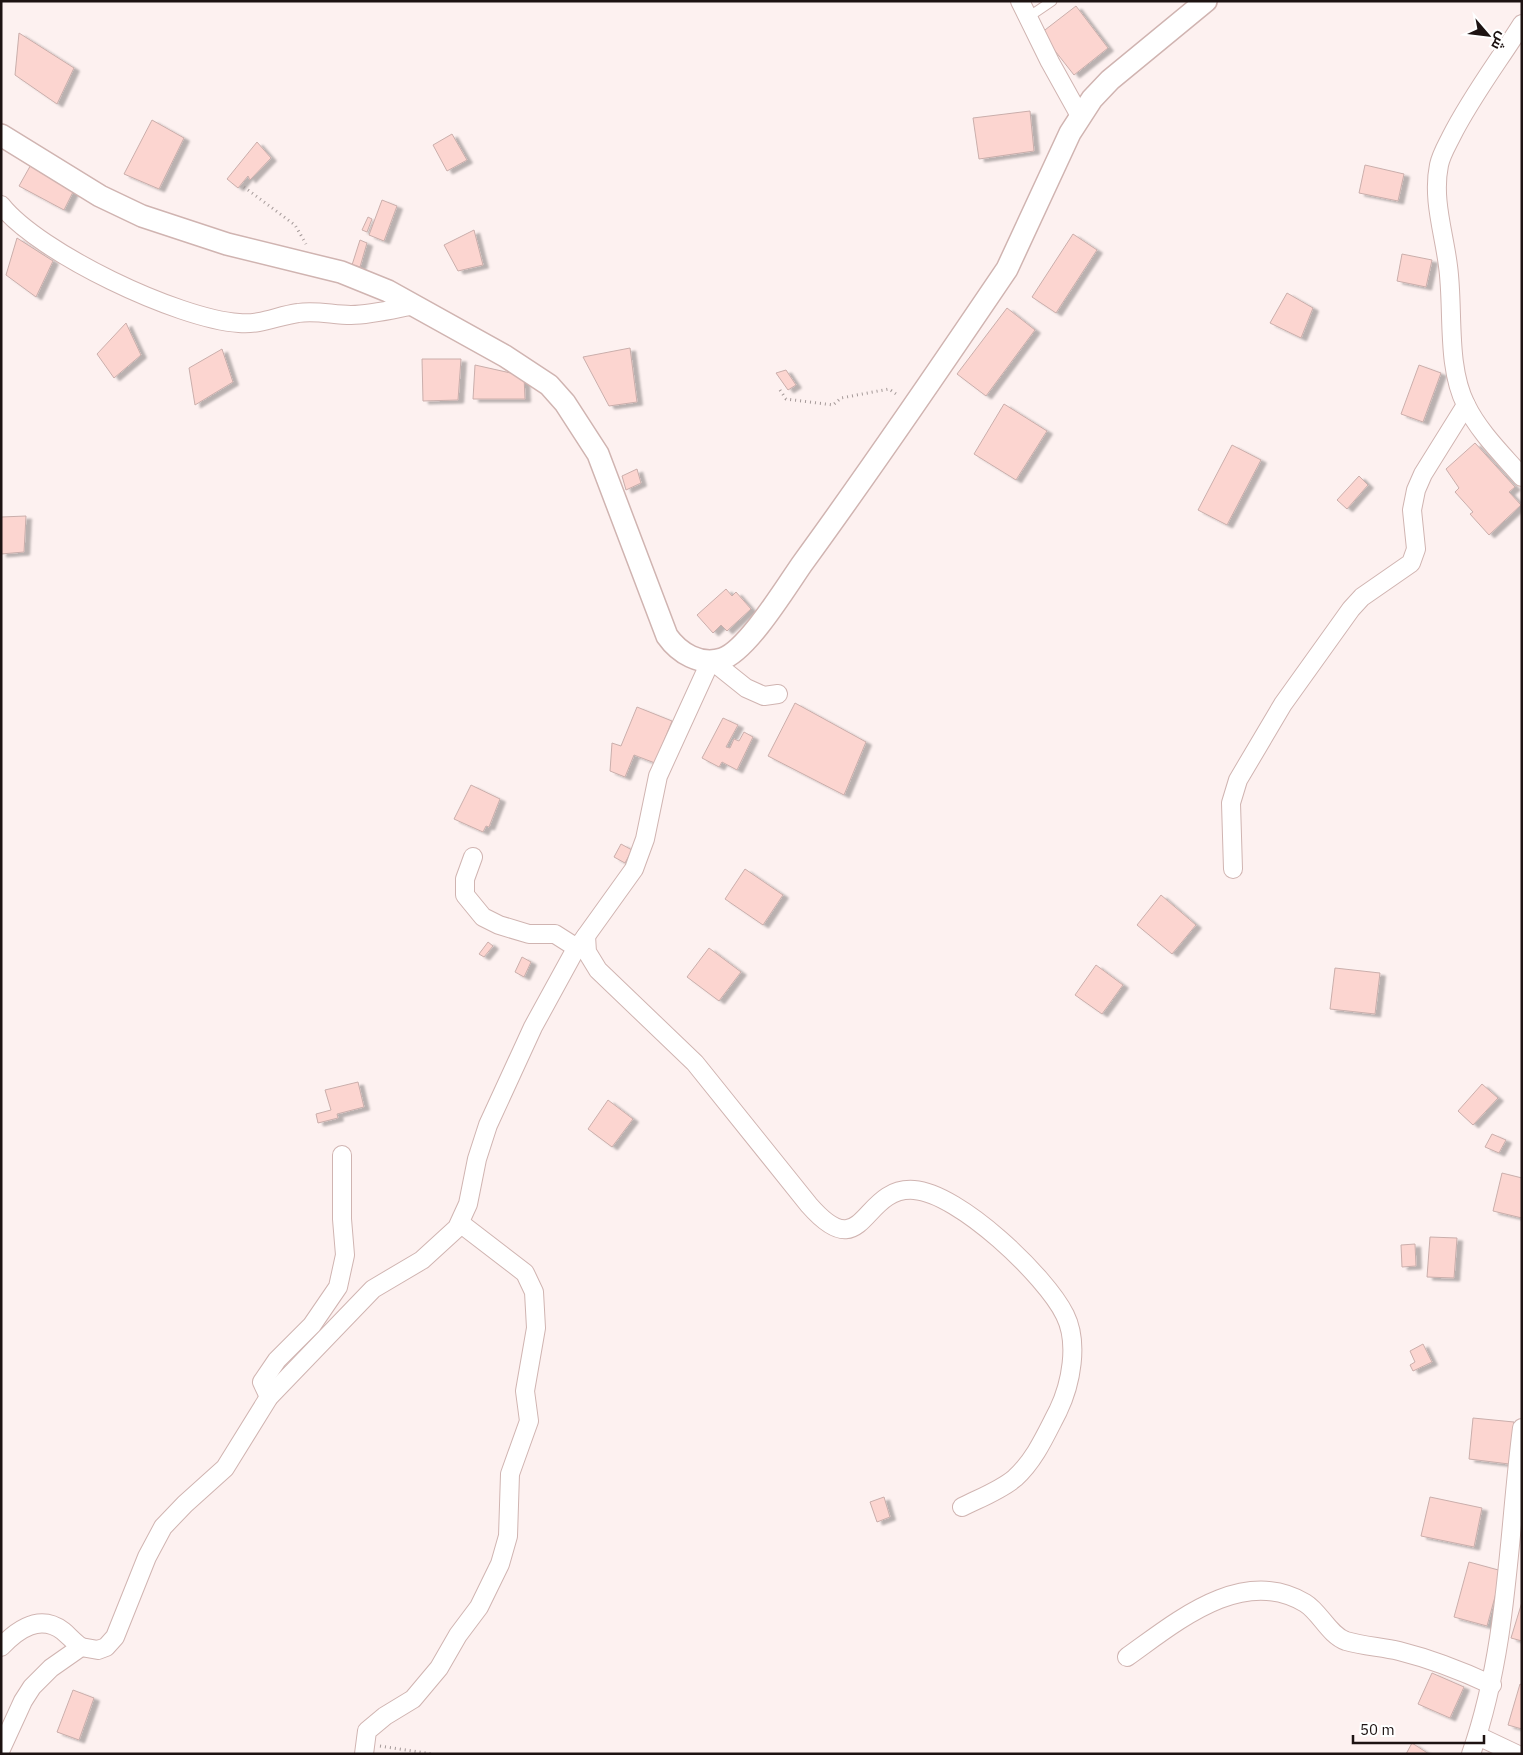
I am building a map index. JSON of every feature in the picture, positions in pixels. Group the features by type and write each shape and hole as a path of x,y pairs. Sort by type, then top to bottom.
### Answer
{"street":[{"path":"1020,1 1027,18 1080,116"},
{"path":"1,135 100,196 142,216 227,244 341,272 388,291 528,370 549,385 565,402 598,454 660,623 667,636 683,654 693,658 723,659 747,640 913,407 1007,269 1080,116 1092,99 1110,80 1206,1"},
{"path":"1522,24 1461,116 1440,163 1437,200 1448,266 1455,364 1466,405 1522,478"},
{"path":"1,205 19,225 42,241 122,286 182,310 224,321 254,324 298,313 315,311 359,314 415,305"},
{"path":"1233,868 1231,803 1233,791 1246,765 1283,704 1356,604 1369,591 1400,572 1411,562 1416,549 1412,510 1416,490 1423,474 1466,405"},
{"path":"711,660 746,688 764,696 778,694"},
{"path":"1,1647 26,1626 44,1624 64,1632 81,1647 98,1650 113,1642 147,1556 163,1527 225,1468 269,1397 373,1289 422,1260 444,1242 460,1223 468,1204 477,1159 488,1125 533,1027 554,985 582,942 634,870 645,839 658,776 711,660"},
{"path":"473,857 465,879 465,895 483,917 499,925 529,934 555,934 582,942 598,970 695,1063 809,1205 826,1222 839,1229 851,1229 863,1220 875,1206 891,1195 905,1190 924,1192 970,1216 1016,1256 1052,1292 1066,1316 1072,1339 1072,1362 1063,1400 1035,1454 1024,1468 1004,1485 962,1507"},
{"path":"269,1397 262,1382 277,1360 312,1325 334,1296 342,1274 345,1255 342,1219 342,1156"},
{"path":"365,1749 367,1731 385,1716 413,1700 439,1668 458,1635 479,1607 500,1564 508,1536 510,1474 528,1421 524,1391 536,1328 534,1292 525,1273 460,1223"},
{"path":"1471,1754 1492,1685 1506,1588 1522,1428"},
{"path":"1127,1657 1189,1614 1216,1599 1240,1593 1269,1591 1287,1594 1306,1604 1344,1640 1421,1657 1492,1685"},
{"path":"1,1749 23,1701 32,1687 51,1668 81,1647"},
{"path":"1478,1736 1516,1754"}],"lane":[{"path":"1027,18 1052,1"}],"path":[{"path":"244,187 295,225 306,241 305,262"},
{"path":"780,390 786,399 832,405 842,398 889,389 913,407"},
{"path":"365,1749 402,1748 432,1754"}],"building":[{"path":"1076,6 1108,48 1074,75 1041,33"},
{"path":"19,33 74,68 57,104 15,75"},
{"path":"1030,111 1034,151 979,159 973,118"},
{"path":"152,120 184,138 159,189 124,174"},
{"path":"452,134 467,160 447,171 433,145"},
{"path":"257,142 271,158 250,180 248,176 238,188 227,179"},
{"path":"33,161 77,184 64,210 19,186"},
{"path":"1365,165 1404,174 1398,201 1359,193"},
{"path":"382,200 397,206 384,241 369,235"},
{"path":"368,217 372,219 367,232 362,230"},
{"path":"474,230 483,265 458,271 444,245"},
{"path":"1073,234 1097,250 1056,313 1032,297"},
{"path":"17,238 53,261 36,297 6,275"},
{"path":"360,240 367,243 360,267 352,265"},
{"path":"1402,254 1432,260 1426,287 1397,281"},
{"path":"1287,293 1313,308 1301,338 1270,323"},
{"path":"1007,308 1035,330 986,396 957,374"},
{"path":"126,323 141,355 114,378 97,354"},
{"path":"630,348 637,402 609,406 583,357"},
{"path":"222,349 233,382 195,405 189,368"},
{"path":"422,359 461,359 458,400 423,401"},
{"path":"475,365 524,376 525,399 473,399"},
{"path":"1419,365 1441,373 1423,422 1401,414"},
{"path":"786,370 796,385 788,390 776,373"},
{"path":"1004,404 1047,431 1016,480 974,454"},
{"path":"1475,443 1515,487 1509,492 1521,505 1489,535 1470,514 1473,512 1455,492 1459,488 1446,469"},
{"path":"1232,445 1261,460 1227,525 1198,510"},
{"path":"637,469 641,483 626,490 622,476"},
{"path":"1359,476 1368,485 1347,509 1337,500"},
{"path":"26,516 24,552 1,554 1,517"},
{"path":"726,589 732,596 736,592 751,609 727,631 721,625 713,633 697,615"},
{"path":"795,703 866,742 844,795 768,756"},
{"path":"637,707 672,721 655,763 634,755 625,777 610,771 612,743 621,746"},
{"path":"723,718 738,725 726,747 730,748 734,739 739,741 744,732 753,737 737,770 722,762 719,767 702,758"},
{"path":"471,785 500,799 489,827 486,826 483,832 454,819"},
{"path":"621,844 632,850 625,863 614,857"},
{"path":"745,869 783,895 763,925 725,899"},
{"path":"1161,895 1196,925 1172,954 1137,925"},
{"path":"488,942 493,946 484,957 479,954"},
{"path":"709,948 741,972 719,1001 687,977"},
{"path":"522,957 531,962 524,977 515,972"},
{"path":"1096,965 1123,985 1102,1014 1075,995"},
{"path":"1335,968 1380,973 1375,1014 1330,1009"},
{"path":"358,1082 364,1107 337,1114 338,1118 318,1123 316,1114 331,1110 325,1090"},
{"path":"1482,1084 1498,1098 1473,1125 1458,1111"},
{"path":"608,1100 633,1119 612,1147 588,1129"},
{"path":"1492,1134 1506,1140 1499,1153 1485,1147"},
{"path":"1502,1173 1522,1178 1522,1218 1493,1211"},
{"path":"1430,1237 1457,1238 1454,1278 1427,1277"},
{"path":"1415,1244 1416,1266 1402,1267 1401,1245"},
{"path":"1423,1344 1432,1362 1413,1371 1410,1365 1415,1362 1410,1351"},
{"path":"1473,1418 1514,1422 1509,1464 1469,1459"},
{"path":"884,1497 890,1517 877,1522 870,1502"},
{"path":"1430,1497 1482,1508 1474,1547 1421,1536"},
{"path":"1469,1562 1502,1571 1487,1626 1454,1617"},
{"path":"1522,1602 1522,1641 1511,1638"},
{"path":"1432,1673 1464,1687 1450,1718 1418,1704"},
{"path":"1520,1684 1522,1685 1522,1729 1508,1725"},
{"path":"73,1690 94,1698 79,1740 57,1732"},
{"path":"1412,1743 1429,1754 1406,1754"}]}
